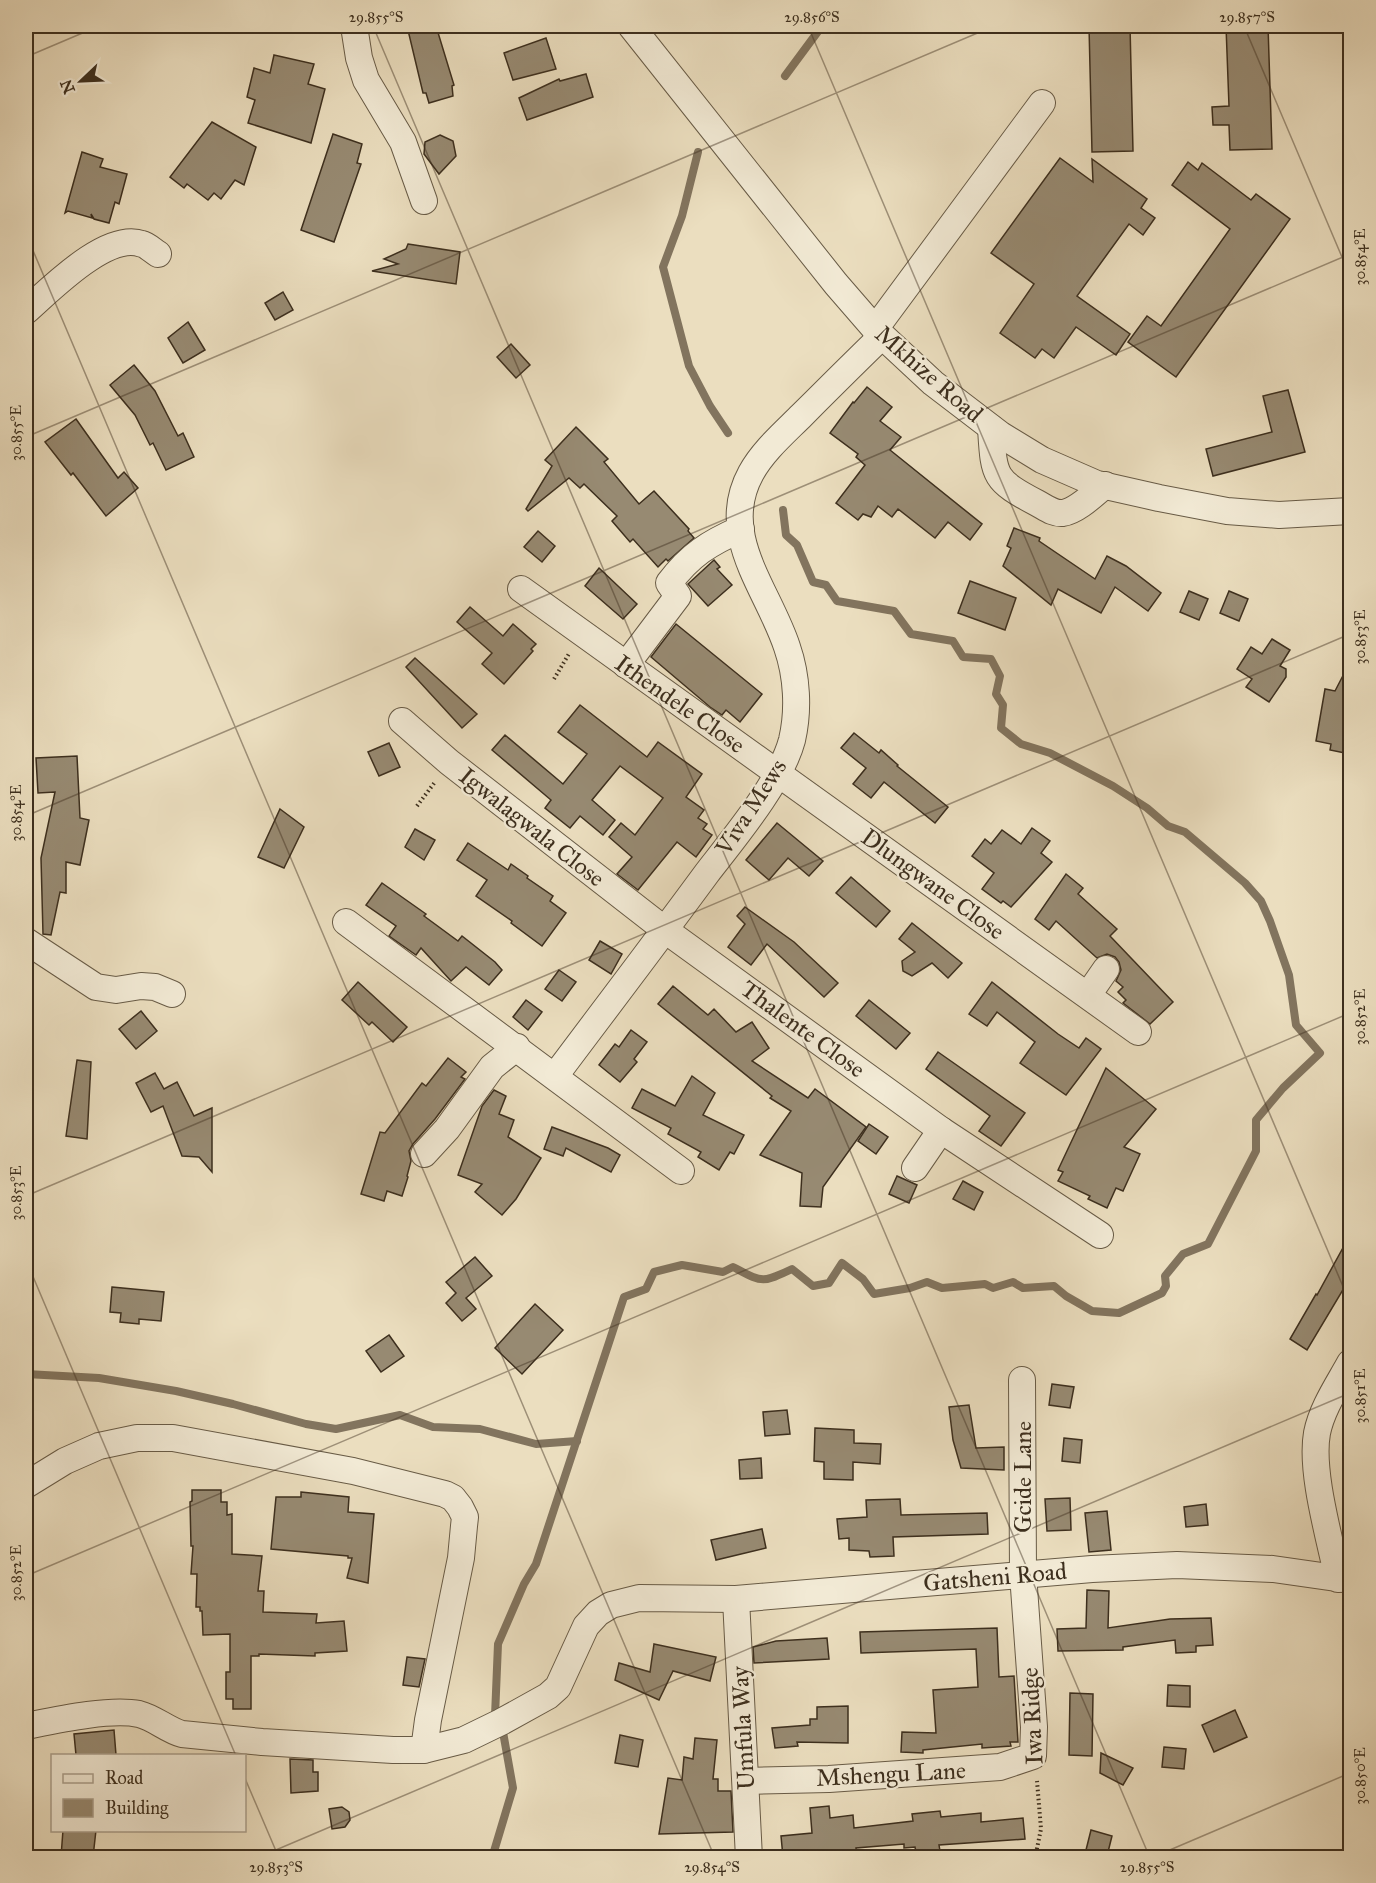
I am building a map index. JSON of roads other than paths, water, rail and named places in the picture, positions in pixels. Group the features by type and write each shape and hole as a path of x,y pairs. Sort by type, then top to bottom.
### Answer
{"street":[{"path":"354,26 359,58 366,80 403,142 424,201"},
{"name":"Mkhize Road","path":"643,30 836,284 878,332 933,383 991,428 1042,460 1105,485 1160,498 1227,511 1279,514 1350,511"},
{"name":"Viva Mews","path":"555,1076 731,842 779,773 792,740 796,703 795,676 787,645 744,546 738,515 742,491 752,471 772,445 878,332 1042,103"},
{"path":"26,311 96,253 128,242 142,244 158,254"},
{"path":"991,428 993,464 1000,477 1009,488 1053,511 1064,513 1076,507 1105,485"},
{"path":"626,665 678,596 669,583 683,564 715,540 741,529"},
{"name":"Ithendele Close","path":"521,589 779,773"},
{"name":"Igwalagwala Close","path":"402,721 449,762 665,930"},
{"name":"Dlungwane Close","path":"779,773 1138,1032"},
{"path":"346,922 681,1171"},
{"name":"Thalente Close","path":"665,930 941,1130 1100,1235"},
{"path":"26,941 96,987 116,990 141,986 155,987 172,994"},
{"path":"1088,995 1106,969"},
{"path":"424,1154 447,1129 492,1067 517,1047"},
{"path":"915,1168 941,1130"},
{"path":"1344,1579 1318,1479 1316,1457 1317,1434 1328,1405 1350,1363"},
{"name":"Gcide Lane","path":"1022,1380 1023,1574"},
{"path":"26,1485 65,1461 99,1446 137,1438 173,1438 361,1473 453,1498 465,1517 461,1558 424,1750"},
{"name":"Gatsheni Road","path":"26,1726 70,1718 122,1713 140,1714 182,1734 262,1742 424,1750 464,1740 548,1696 558,1687 586,1626 592,1619 611,1605 639,1598 736,1599 1023,1574 1177,1565 1273,1569 1344,1579"},
{"name":"Iwa Ridge","path":"1023,1574 1034,1727 1033,1756"},
{"name":"Umfula Way","path":"736,1599 749,1857"},
{"name":"Mshengu Lane","path":"746,1781 829,1779 1000,1767 1033,1756"}],"waterway":[{"path":"785,76 822,26"},
{"path":"698,152 682,216 663,267 689,366 710,406 728,433"},
{"path":"495,1716 498,1644 524,1584 536,1564 624,1297 646,1289 654,1272 682,1265 723,1272 733,1267 750,1276 767,1279 792,1269 813,1286 829,1283 842,1263 863,1279 874,1294 910,1288 927,1282 942,1288 985,1284 993,1288 1013,1282 1023,1288 1054,1286 1092,1311 1119,1313 1162,1293 1166,1286 1165,1276 1183,1254 1208,1244 1256,1151 1256,1120 1283,1088 1320,1053 1296,1025 1289,975 1270,921 1261,901 1245,883 1185,832 1168,826 1147,808 1113,786 1050,753 1021,744 1001,728 1003,705 996,694 1000,676 991,659 963,657 953,641 911,634 894,611 837,601 826,585 813,582 797,545 786,535 783,510"},
{"path":"26,1374 99,1378 176,1391 306,1424 336,1429 400,1415 433,1427 480,1429 536,1444 577,1441"},
{"path":"492,1858 513,1788 503,1732"}]}
